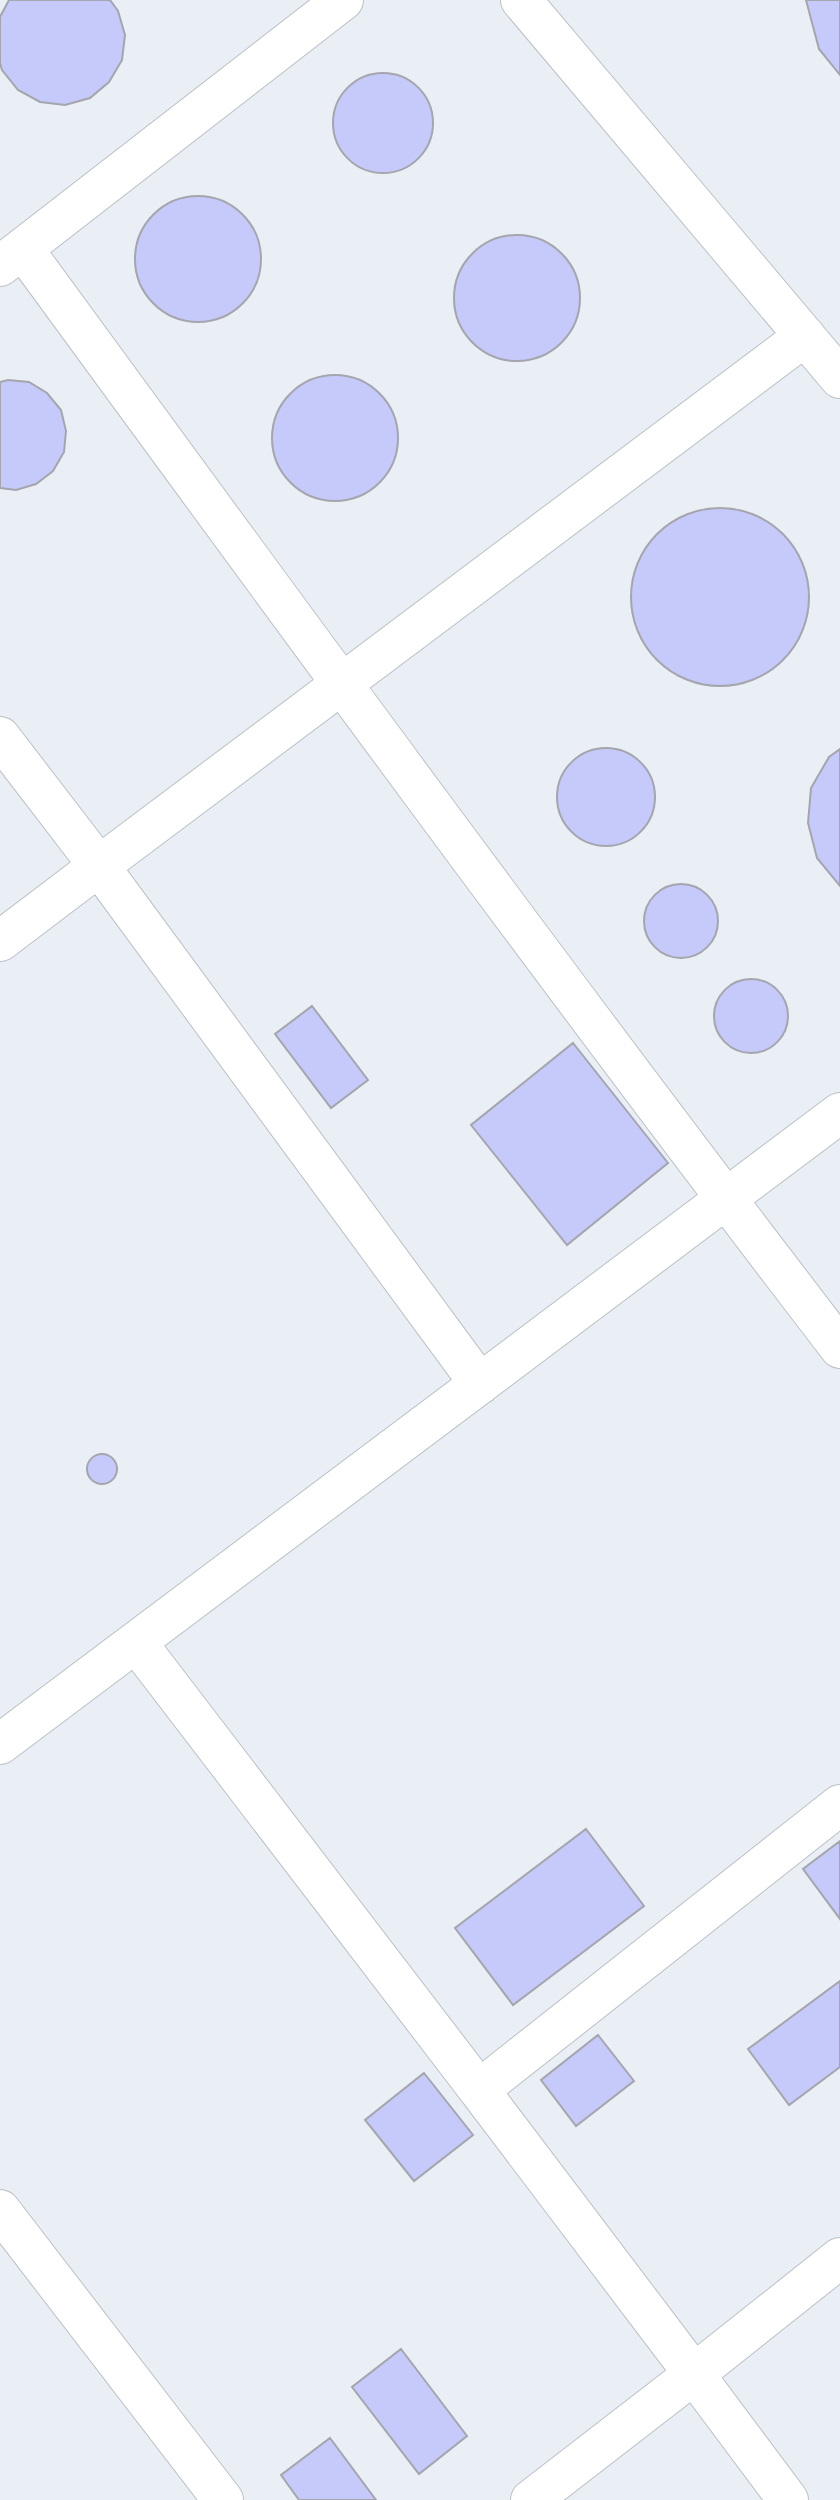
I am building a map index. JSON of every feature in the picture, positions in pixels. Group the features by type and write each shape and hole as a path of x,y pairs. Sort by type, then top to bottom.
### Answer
{"lane":[{"path":"343,0 12,258 341,684 840,1348"},
{"path":"533,4 840,378"},
{"path":"0,941 805,336"},
{"path":"0,737 99,866 480,1384"},
{"path":"0,1744 840,1113"},
{"path":"136,1642 788,2500"},
{"path":"479,2090 840,1805"},
{"path":"0,2210 223,2500"},
{"path":"531,2500 840,2258"}],"building":[{"path":"9,0 110,0 118,11 125,35 122,60 109,82 90,98 65,105 40,102 18,90 0,63 0,17"},
{"path":"806,0 840,0 840,75 819,49"},
{"path":"383,73 402,77 418,88 429,104 433,123 429,142 418,158 402,169 383,173 364,169 348,158 337,142 333,123 337,104 348,88 364,77"},
{"path":"198,196 222,201 242,215 256,235 261,259 256,283 242,303 222,317 198,322 174,317 154,303 140,283 135,259 140,235 154,215 174,201"},
{"path":"517,235 541,240 561,254 575,274 580,298 575,322 561,342 541,356 517,361 493,356 473,342 459,322 454,298 459,274 473,254 493,240"},
{"path":"335,375 359,380 379,394 393,414 398,438 393,462 379,482 359,496 335,501 311,496 291,482 277,462 272,438 277,414 291,394 311,380"},
{"path":"0,382 29,382 47,393 61,410 66,431 64,452 53,471 36,484 16,490 0,488"},
{"path":"720,508 754,514 783,534 803,563 809,597 803,631 783,660 754,680 720,686 686,680 657,660 637,631 631,597 637,563 657,534 686,514"},
{"path":"606,748 625,752 641,762 651,778 655,797 651,816 641,832 625,842 606,846 587,842 571,832 561,816 557,797 561,778 571,762 587,752"},
{"path":"840,749 840,886 817,858 808,823 811,788 829,757"},
{"path":"681,884 695,887 707,895 715,907 718,921 715,935 707,947 695,955 681,958 667,955 655,947 647,935 644,921 647,907 655,895 667,887"},
{"path":"751,979 765,982 777,990 785,1002 788,1016 785,1030 777,1042 765,1050 751,1053 737,1050 725,1042 717,1030 714,1016 717,1002 725,990 737,982"},
{"path":"312,1006 368,1080 331,1108 275,1034"},
{"path":"573,1043 668,1163 567,1245 471,1125"},
{"path":"102,1454 113,1458 117,1469 113,1480 102,1484 91,1480 87,1469 91,1458"},
{"path":"586,1829 644,1906 513,2005 455,1928"},
{"path":"840,1841 840,1919 803,1869"},
{"path":"840,1981 840,2067 789,2105 748,2049"},
{"path":"598,2035 634,2081 576,2126 541,2080"},
{"path":"424,2073 473,2135 414,2181 365,2120"},
{"path":"401,2349 467,2436 419,2474 352,2387"},
{"path":"330,2438 376,2500 299,2500 281,2475"}]}
